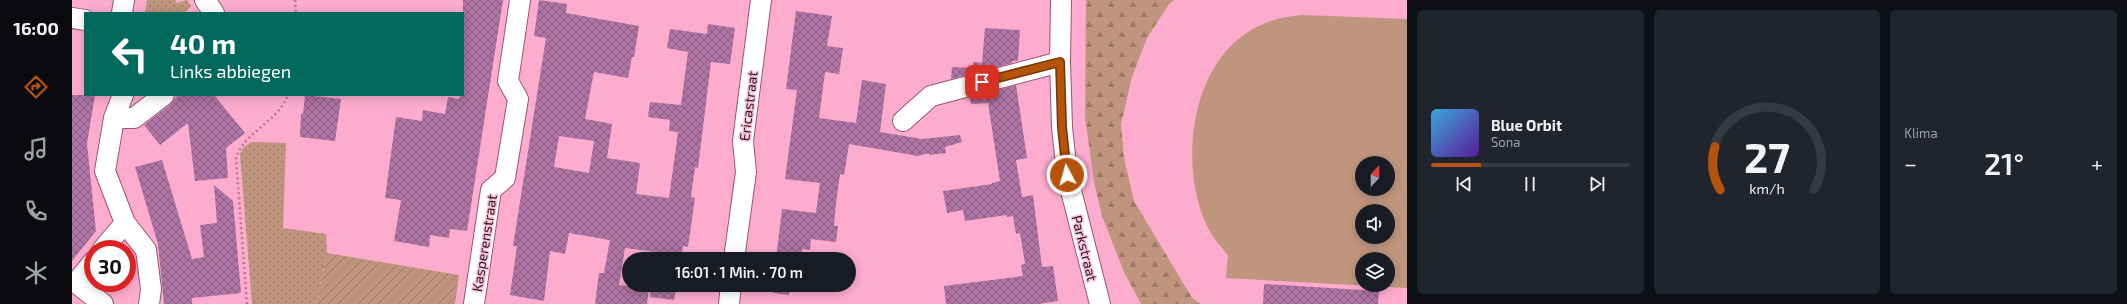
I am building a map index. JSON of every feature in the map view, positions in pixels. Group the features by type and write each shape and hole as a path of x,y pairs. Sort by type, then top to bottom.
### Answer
{"street":[{"path":"122,12 124,0"},
{"path":"205,0 213,12"},
{"name":"Kasperenstraat","path":"474,304 491,190 505,178 518,99 508,81 520,0"},
{"name":"Ericastraat","path":"735,252 746,172 742,141 761,0"},
{"name":"Parkstraat","path":"1061,0 1060,62 1062,127 1067,175 1100,304"},
{"path":"72,18 84,20"},
{"path":"903,121 930,96 1060,62"},
{"path":"124,96 114,118 105,171 124,223 146,250 151,289 149,304"},
{"path":"114,118 134,118 163,96"},
{"path":"110,240 124,223"},
{"path":"84,272 74,283 103,304"},
{"path":"728,304 730,292"}],"path":[{"path":"295,0 296,12"},
{"path":"247,304 236,158 246,141 280,111 288,96"}],"green space":[{"path":"147,0 175,0 177,3 187,0 191,6 185,12 145,12"},
{"path":"1086,0 1174,0 1169,4 1147,38 1132,77 1121,124 1124,158 1134,201 1192,298 1200,304 1141,304 1124,272 1102,216 1094,182 1085,116"},
{"path":"1303,15 1407,19 1407,288 1395,287 1395,252 1355,252 1355,285 1226,278 1228,255 1208,228 1199,205 1194,180 1192,153 1194,126 1200,100 1210,76 1223,55 1248,32 1270,21"},
{"path":"251,142 286,143 283,228 326,234 327,253 316,304 252,304 240,154 243,148"},
{"path":"327,253 459,275 455,304 316,304"}],"building":[{"path":"463,0 503,0 467,231 450,229 449,238 430,235 429,247 394,241 401,200 385,198 396,117 422,121 423,110 445,114 448,97 459,99 460,96 464,96"},
{"path":"539,0 567,4 566,13 639,26 634,57 632,57 628,78 594,72 585,119 612,124 607,158 640,163 636,194 669,198 678,132 669,131 670,120 648,117 650,102 681,105 688,52 667,48 670,29 707,34 708,24 735,28 730,64 711,62 698,168 695,167 691,197 695,198 688,247 683,246 682,252 656,252 625,248 624,252 622,252 622,266 619,285 622,285 622,292 648,292 647,304 595,304 599,273 604,273 610,240 569,233 565,254 550,251 544,301 510,295 517,246 513,246 546,38 534,36","holes":["559,136 594,141 589,173 554,167"]},
{"path":"796,11 832,16 827,46 843,48 839,74 825,72 819,118 856,123 862,80 886,84 880,132 922,139 960,135 962,142 945,147 946,153 929,155 929,153 918,156 849,144 844,175 840,174 836,203 834,226 838,226 836,242 811,239 810,250 802,249 802,252 777,252 782,209 816,213 820,183 785,179 797,90 786,89"},
{"path":"985,28 1020,30 1018,61 1012,61 1012,63 951,79 952,67 973,68 973,62 982,63"},
{"path":"1016,85 1027,158 1016,160 1022,197 1033,195 1042,267 1053,266 1058,301 1038,304 946,304 944,286 1023,276 1021,265 1025,264 1020,233 1016,234 1013,216 1007,217 1007,215 965,221 963,210 947,213 943,191 992,184 1000,181 988,103 971,104 970,98"},
{"path":"72,95 95,96 87,144 96,231 89,240 84,240 84,246 72,261"},
{"path":"177,96 215,96 245,133 226,148 228,178 195,181 188,123 160,145 144,125 171,104"},
{"path":"305,96 341,99 335,141 300,137 301,114 303,114"},
{"path":"162,160 192,259 204,257 200,225 217,223 214,185 233,201 241,293 192,298 192,304 164,304 158,244 135,167"},
{"path":"1264,284 1355,290 1355,292 1379,292 1378,304 1263,304"},
{"path":"650,292 676,292 674,300 650,297"},
{"path":"773,292 789,292 789,295"}],"route":[{"path":"982,82 1060,62 1062,127 1067,175"}]}
